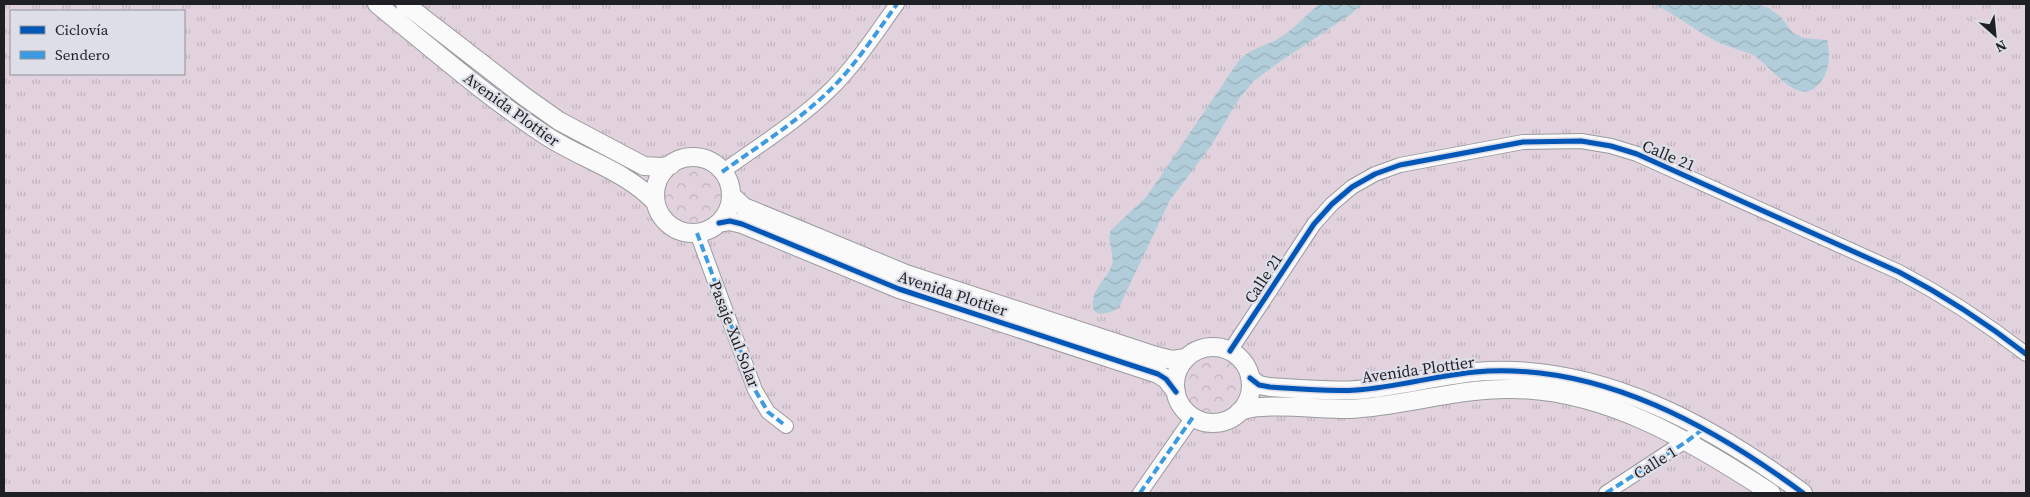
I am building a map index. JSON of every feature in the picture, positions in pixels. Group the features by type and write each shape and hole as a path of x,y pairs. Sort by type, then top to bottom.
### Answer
{"street":[{"name":"Avenida Plottier","path":"376,4 520,118 566,148 630,181 656,203 660,215 668,224 684,232 697,233 709,230 719,223 730,221 742,224 900,289 1158,374 1166,379 1176,392 1184,409 1193,417 1204,421 1217,422 1229,419 1253,406 1352,408 1476,391 1542,390 1574,396 1611,408 1686,442 1771,493"},
{"name":"Avenida Plottier","path":"405,4 559,121 644,166 661,168 688,158 701,158 713,163 722,172"},
{"path":"719,223 726,213 730,195 728,182 722,172 808,110 830,90 862,52 898,4"},
{"name":"Calle 21","path":"1230,351 1314,224 1332,204 1352,188 1375,174 1421,159 1522,142 1553,139 1611,146 1637,154 1899,272 1936,292 1990,326 2026,354"},
{"path":"656,203 655,191 659,179 671,165"},
{"name":"Avenida Plottier","path":"730,195 744,206 906,274 1156,356 1172,360 1186,358 1197,351 1209,347 1230,351"},
{"name":"Pasaje Xul Solar","path":"697,233 755,390 768,412 786,426"},
{"path":"1230,351 1242,361 1250,378 1249,396 1239,412"},
{"path":"1176,392 1177,374 1186,358"},
{"name":"Avenida Plottier","path":"1250,378 1259,385 1270,388 1357,390 1488,371 1547,373 1583,380 1620,392 1703,428 1803,493"},
{"path":"1140,493 1193,417"},
{"name":"Calle 1","path":"1606,493 1686,442 1703,428"}],"green space":[{"path":"4,4 2026,4 2026,493 4,493"},
{"path":"686,165 698,165 714,174 721,184 723,196 721,208 714,218 698,227 686,227 675,222 666,213 661,202 661,190 666,179 675,170"},
{"path":"1213,354 1225,356 1235,363 1242,373 1244,385 1242,397 1235,407 1225,414 1213,416 1201,414 1191,407 1184,397 1182,385 1184,373 1191,363 1201,356"}],"water":[{"path":"1319,4 1362,4 1351,14 1254,81 1238,100 1211,146 1170,200 1119,307 1111,312 1097,313 1093,306 1094,295 1108,274 1113,260 1109,239 1111,230 1147,196 1240,59 1252,50 1286,34"},
{"path":"1653,4 1756,4 1769,8 1781,17 1793,33 1803,38 1827,40 1829,55 1825,76 1813,89 1804,92 1795,89 1785,83 1751,54 1726,46"}],"marked path":[{"path":"722,172 791,123 829,91 856,60 897,4"},
{"path":"697,233 755,390 768,412 786,426"},
{"path":"1140,493 1193,417"},
{"path":"1606,493 1703,429"}],"cycle path":[{"path":"1230,351 1314,224 1332,204 1352,187 1375,174 1400,165 1523,142 1581,141 1611,146 1637,154 1899,272 1965,310 2026,354"},
{"path":"719,223 730,221 742,224 899,289 1158,374 1166,379 1176,392"},
{"path":"1250,378 1259,385 1270,387 1335,391 1390,386 1455,374 1488,371 1531,372 1573,379 1615,390 1655,405 1694,424 1732,445 1803,493"}]}
